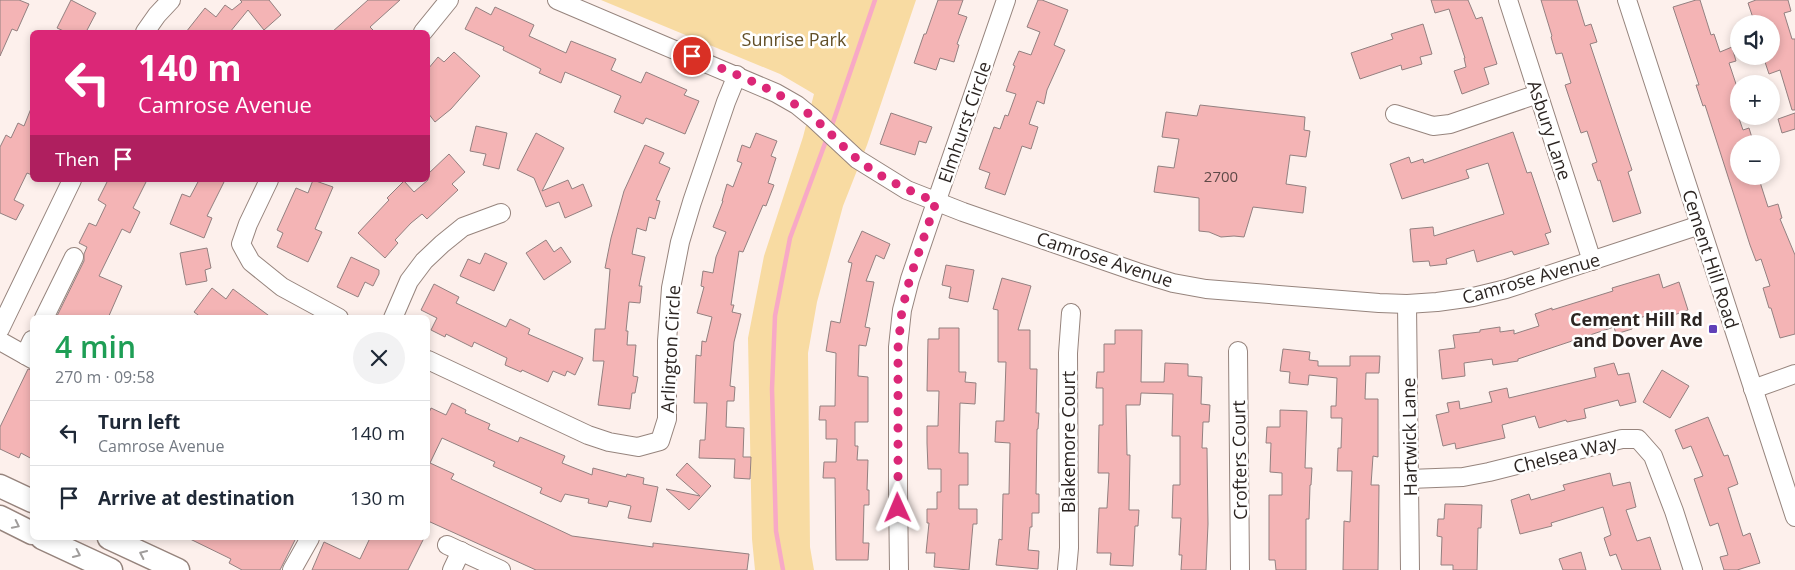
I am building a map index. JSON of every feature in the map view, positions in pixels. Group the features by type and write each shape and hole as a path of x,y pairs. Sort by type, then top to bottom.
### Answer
{"main road":[{"path":"0,486 30,500"},
{"path":"0,517 30,532"},
{"path":"46,540 111,570"},
{"path":"113,540 178,570"}],"street":[{"path":"146,30 171,0"},
{"path":"425,30 449,0"},
{"name":"Camrose Avenue","path":"556,0 776,93 797,105 857,158 907,190 936,202 1173,283 1206,289 1407,304 1437,302 1473,297 1506,288 1700,225"},
{"name":"Elmhurst Circle","path":"899,570 898,348 902,310 910,278 1006,0"},
{"name":"Asbury Lane","path":"1508,0 1592,261"},
{"name":"Cement Hill Road","path":"1627,0 1795,517"},
{"name":"Arlington Circle","path":"430,361 588,435 609,442 638,447 660,441 668,419 667,341 671,288 680,242 698,184 737,75"},
{"path":"1395,114 1433,126 1450,124 1538,94"},
{"path":"0,330 71,182"},
{"path":"268,182 240,244 251,262 282,288 332,315"},
{"path":"394,315 409,281 424,261 464,226 502,213"},
{"path":"45,315 74,257"},
{"name":"Hartwick Lane","path":"1407,304 1410,570"},
{"name":"Blakemore Court","path":"1067,570 1069,548 1068,353 1071,313"},
{"path":"0,341 30,351"},
{"name":"Crofters Court","path":"1238,351 1240,570"},
{"path":"1753,389 1795,374"},
{"name":"Chelsea Way","path":"1409,479 1463,477 1622,439 1638,439 1653,456 1693,570"},
{"path":"292,570 309,540"},
{"path":"452,570 454,548 501,570"}],"green space":[{"name":"Sunrise Park","path":"601,0 916,0 867,145 843,206 817,302 808,353 810,547 814,570 755,570 752,539 748,338 764,256 803,137 814,94 780,74"}],"building":[{"path":"0,0 19,0 29,4 17,31 12,29 0,56"},
{"path":"71,0 96,13 87,30 62,30 57,28"},
{"path":"240,0 269,0 281,15 264,30 248,10 232,30 188,30 205,8 216,17 225,5 232,10 242,2"},
{"path":"368,0 400,0 370,27 373,30 334,30"},
{"path":"938,0 963,0 958,14 967,17 957,44 959,45 954,62 940,58 936,70 914,63"},
{"path":"1038,0 1068,10 1054,45 1065,50 1047,90 1044,104 1037,101 1029,124 1038,127 1031,149 1022,146 1005,195 985,188 990,173 979,169 994,127 1000,129 1005,115 1008,116 1016,94 1006,91 1019,51 1031,55 1040,32 1027,27"},
{"path":"1431,0 1468,0 1476,19 1482,17 1497,64 1484,68 1489,84 1462,94 1454,71 1466,67 1465,58 1449,9 1435,13"},
{"path":"1541,0 1577,0 1585,26 1591,24 1597,42 1590,44 1632,170 1628,172 1641,213 1613,222 1600,180 1598,181 1592,164 1597,162 1587,131 1581,133 1565,85 1571,83 1562,53 1556,54"},
{"path":"1700,0 1711,35 1714,34 1720,52 1730,48 1729,63 1733,75 1730,75 1730,125 1741,125 1743,130 1749,128 1751,135 1730,135 1730,183 1705,105 1703,106 1696,85 1699,85 1673,7"},
{"path":"1756,0 1788,0 1791,11 1784,13 1792,39 1795,39 1795,110 1792,110 1780,70 1769,74 1766,65 1780,65 1780,15 1752,15 1748,3"},
{"path":"476,7 491,15 495,7 534,25 529,36 566,53 571,41 616,59 611,70 641,83 646,72 687,90 684,95 699,101 685,134 646,118 643,124 614,112 621,96 565,72 561,83 539,73 541,69 503,50 504,47 465,29"},
{"path":"1423,24 1432,54 1420,57 1422,64 1402,70 1401,65 1360,79 1351,53 1393,39 1391,34"},
{"path":"454,52 480,76 451,109 435,122 430,116 430,67 438,57 444,62"},
{"path":"1200,105 1305,117 1304,130 1310,131 1306,157 1290,155 1286,184 1306,187 1303,213 1253,207 1244,237 1221,237 1209,232 1199,231 1199,198 1154,192 1158,166 1174,168 1179,139 1162,137 1166,112 1197,116"},
{"path":"30,111 30,174 27,173 14,200 24,205 16,220 0,213 0,147 6,135 11,138 18,123 24,126"},
{"path":"891,113 932,127 926,143 919,141 915,155 880,144"},
{"path":"1795,113 1795,129 1782,133 1780,118"},
{"path":"476,126 507,133 499,169 483,165 486,154 470,151"},
{"path":"1513,132 1527,173 1531,172 1551,232 1545,234 1549,244 1514,255 1512,251 1477,262 1474,250 1446,259 1447,264 1430,266 1429,261 1413,262 1410,229 1433,227 1434,236 1504,214 1488,163 1466,170 1469,178 1402,199 1390,164 1409,157 1411,163 1423,159 1424,163"},
{"path":"536,133 564,148 542,191 568,180 572,189 583,184 592,206 565,218 559,202 546,207 534,178 517,170"},
{"path":"756,133 777,141 771,156 776,158 768,183 774,185 766,206 763,205 743,252 739,251 731,305 734,305 732,312 741,314 734,342 730,386 735,387 734,401 727,401 726,427 744,428 743,457 751,457 750,479 734,478 735,459 699,458 700,440 705,440 707,403 694,403 696,355 701,356 702,341 706,342 712,317 697,313 704,287 701,286 703,271 713,273 716,257 726,232 713,227 727,184 733,187 742,163 737,161 742,145 750,148"},
{"path":"645,145 664,153 659,163 670,168 656,200 660,201 655,219 649,217 646,231 637,228 632,254 645,257 639,286 642,286 640,303 629,302 626,331 628,331 627,345 636,345 633,376 638,377 635,393 632,393 630,409 598,405 604,361 593,361 595,329 605,329 610,269 605,268 611,238 624,191"},
{"path":"449,154 465,172 452,184 458,190 427,219 422,214 411,223 395,240 398,243 385,258 358,233 403,182 414,192 426,182 430,182 430,172"},
{"path":"107,182 146,182 133,208 140,212 130,233 122,229 99,276 122,286 109,315 57,315 84,261 87,247 79,243 89,223 96,226 106,205 98,200"},
{"path":"198,182 224,182 207,216 212,218 204,238 170,224 182,194 190,197"},
{"path":"312,182 319,182 333,187 315,229 322,232 308,262 277,247 283,233 277,230 296,188 308,193"},
{"path":"1731,185 1761,185 1768,207 1778,204 1782,218 1780,219 1795,255 1795,334 1780,338 1763,288 1770,286 1761,259 1756,261"},
{"path":"862,231 890,244 884,259 876,255 866,281 874,282 865,327 870,328 866,346 859,345 858,376 868,377 868,422 855,422 855,446 858,446 857,460 868,460 867,490 869,490 869,505 864,505 863,543 869,543 868,560 836,560 835,478 823,478 824,462 836,462 837,439 826,439 826,420 819,420 820,406 835,406 836,353 826,351 831,321 840,323 852,263 848,262"},
{"path":"546,240 554,252 561,247 571,262 544,280 526,253"},
{"path":"207,248 211,268 205,270 207,281 186,285 180,253"},
{"path":"485,253 507,263 494,291 460,276 468,259 480,264"},
{"path":"351,257 379,270 373,286 365,282 358,297 337,287"},
{"path":"946,265 974,270 968,302 949,298 951,287 942,285"},
{"path":"1659,274 1663,288 1679,282 1688,310 1657,321 1655,313 1630,321 1632,329 1616,334 1614,327 1518,359 1518,361 1493,365 1492,359 1464,363 1465,376 1442,379 1439,350 1455,348 1453,335 1480,332 1480,330 1500,327 1500,332 1514,330 1514,334 1539,326 1535,314 1613,291 1612,288"},
{"path":"1002,278 1031,286 1018,330 1030,330 1030,369 1037,369 1036,413 1039,413 1036,494 1039,494 1039,513 1032,513 1032,527 1030,527 1028,550 1039,551 1038,569 996,565 999,539 1002,540 1003,494 1009,494 1010,443 995,442 996,421 1004,421 1006,362 998,362 998,310 993,309"},
{"path":"434,284 459,297 456,303 506,327 510,319 530,329 528,334 583,358 575,375 567,371 565,376 553,371 548,382 522,370 521,372 505,365 507,358 474,342 472,347 446,334 445,337 431,330 437,318 421,310"},
{"path":"212,288 226,299 233,289 268,315 198,315 194,312"},
{"path":"939,328 959,328 959,372 966,372 965,382 976,383 975,404 960,403 959,453 968,453 968,485 959,485 959,509 977,509 977,524 973,524 969,570 934,567 935,553 926,553 929,523 927,523 927,509 937,509 937,492 941,492 941,469 928,469 927,443 927,426 938,426 939,391 927,391 928,339 939,339"},
{"path":"1115,330 1142,330 1141,382 1164,382 1165,363 1188,364 1188,376 1202,377 1201,404 1210,405 1209,422 1203,422 1202,448 1207,448 1208,524 1206,570 1181,570 1182,555 1179,555 1181,518 1172,518 1173,485 1180,485 1180,436 1172,436 1173,394 1141,393 1140,405 1126,405 1127,455 1130,455 1129,510 1139,510 1138,526 1135,526 1133,566 1110,565 1111,553 1097,553 1099,508 1107,508 1109,473 1098,473 1099,425 1103,425 1103,388 1096,388 1097,372 1104,372 1104,344 1115,344"},
{"path":"1283,349 1310,352 1309,360 1318,361 1318,366 1350,366 1350,356 1380,356 1379,373 1366,373 1365,399 1378,399 1378,457 1373,456 1371,485 1379,485 1378,570 1343,570 1344,521 1350,522 1352,471 1337,471 1338,448 1341,448 1342,418 1331,418 1331,406 1336,406 1337,378 1309,375 1308,385 1289,383 1290,372 1280,371"},
{"path":"1614,363 1618,375 1629,373 1636,402 1620,406 1618,400 1584,409 1586,418 1567,422 1566,420 1539,428 1535,416 1502,425 1505,438 1456,449 1455,443 1443,446 1436,415 1449,412 1447,403 1459,401 1460,409 1492,402 1489,392 1507,388 1509,398 1596,377 1594,368"},
{"path":"28,369 30,370 30,458 21,453 19,458 0,449 0,427"},
{"path":"1662,370 1689,386 1670,418 1643,402"},
{"path":"452,403 466,410 465,413 490,424 488,429 518,442 520,437 565,456 562,463 592,475 593,468 626,477 627,474 644,478 643,484 658,487 651,522 628,518 631,506 609,501 607,507 588,503 589,499 565,494 561,502 540,493 542,488 493,466 495,462 442,438 430,463 430,410 431,408 446,415"},
{"path":"1280,410 1307,411 1305,468 1312,468 1309,519 1306,519 1306,570 1276,570 1275,560 1269,560 1269,495 1282,495 1282,473 1270,472 1271,443 1266,443 1267,427 1280,427"},
{"path":"1708,417 1724,456 1728,455 1738,484 1728,488 1743,536 1750,533 1760,563 1737,570 1724,570 1720,557 1728,555 1718,523 1710,526 1694,479 1703,476 1691,446 1683,449 1675,430"},
{"path":"430,463 454,474 451,479 572,536 653,547 653,543 749,554 747,570 536,570 430,522"},
{"path":"687,463 711,486 689,510 666,489 700,496 676,475"},
{"path":"1610,473 1613,486 1630,482 1636,507 1626,510 1637,541 1650,537 1661,570 1622,570 1616,554 1610,556 1604,538 1611,535 1603,507 1551,523 1552,526 1520,534 1511,500 1529,494 1531,500 1565,490 1563,485"},
{"path":"1445,504 1482,505 1481,528 1478,528 1477,570 1453,570 1453,565 1441,565 1442,537 1437,536 1438,519 1444,519"},
{"path":"192,540 295,540 280,570 242,570 229,563 231,559"},
{"path":"369,540 423,540 408,570 312,570 324,542 360,559"},
{"path":"1581,552 1586,570 1563,570 1559,559"}],"waterway":[{"path":"831,128 875,0"},
{"path":"783,570 776,531 772,389 775,316 790,238 827,138"}],"place":[{"name":"Cement Hill Rd and Dover Ave","path":"1713,329"}],"route":[{"path":"692,56 776,93 797,105 857,158 885,178 936,202 910,278 902,310 898,348 898,508"}]}
